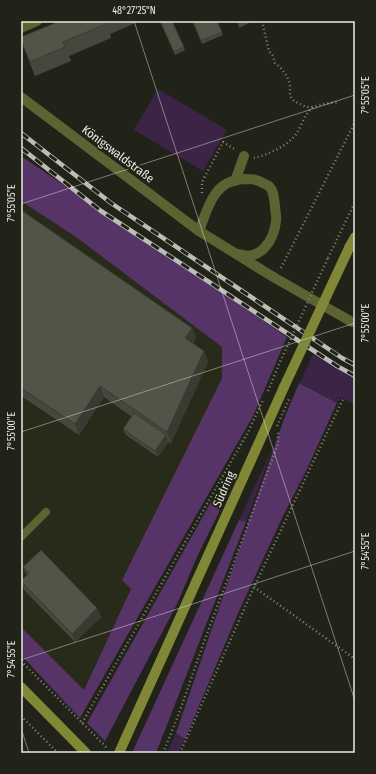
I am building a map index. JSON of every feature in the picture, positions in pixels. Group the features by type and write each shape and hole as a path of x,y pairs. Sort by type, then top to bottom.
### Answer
{"street":[{"path":"21,28 37,21"},
{"name":"Königswaldstraße","path":"21,97 199,231 275,278 354,322"},
{"path":"235,181 244,156"},
{"name":"Königswaldstraße","path":"199,231 217,190 228,182 241,179 256,179 269,186 274,194 276,221 271,239 263,250 254,255 245,257 235,253"},
{"name":"Südring","path":"119,753 284,387 355,237"},
{"path":"21,688 86,753"}],"lane":[{"path":"21,538 46,512"}],"path":[{"path":"262,21 269,51 273,56 275,63 287,76 290,84 290,96 294,101 306,107 314,107 338,102"},
{"path":"209,206 201,200 202,182 223,142 234,147 248,158 262,156 290,141 296,134 308,112 314,107"},
{"path":"275,278 355,122"},
{"path":"82,723 248,432 355,202"},
{"path":"180,753 254,587 343,399"},
{"path":"163,753 278,444 278,426"},
{"path":"254,587 355,659"},
{"path":"21,661 112,753"},
{"path":"21,716 58,753"}],"shaded area":[{"path":"158,89 227,130 203,171 134,130"},
{"path":"21,156 287,337 253,416 80,718 21,655 21,627 84,690 131,589 122,580 222,378 222,347 76,237 21,201"},
{"path":"21,201 76,237 222,347 222,378 122,580 131,588 84,690 21,627"},
{"path":"313,354 355,378 355,405 341,397 337,403 300,383"},
{"path":"299,383 337,403 239,611 185,739 176,733 284,419"},
{"path":"274,445 246,522 239,520"},
{"path":"211,502 221,508 197,557 177,604 105,741 87,723"},
{"path":"239,520 246,522 156,753 132,753"},
{"path":"176,733 185,739 178,753 167,753"}],"building":[{"path":"55,21 105,21 106,24 63,42 65,47 30,62 21,37 55,23"},
{"path":"160,21 172,21 184,47 174,52"},
{"path":"193,21 217,21 222,32 201,41"},
{"path":"237,21 246,21 238,24"},
{"path":"21,210 192,328 185,338 204,351 167,432 100,386 75,424 21,388"},
{"path":"134,413 166,435 155,451 123,429"},
{"path":"41,550 97,608 72,634 21,581 29,573 23,567"}],"railway":[{"path":"21,133 111,203 342,358 355,365"},
{"path":"21,148 101,211 337,366 355,376"}]}
